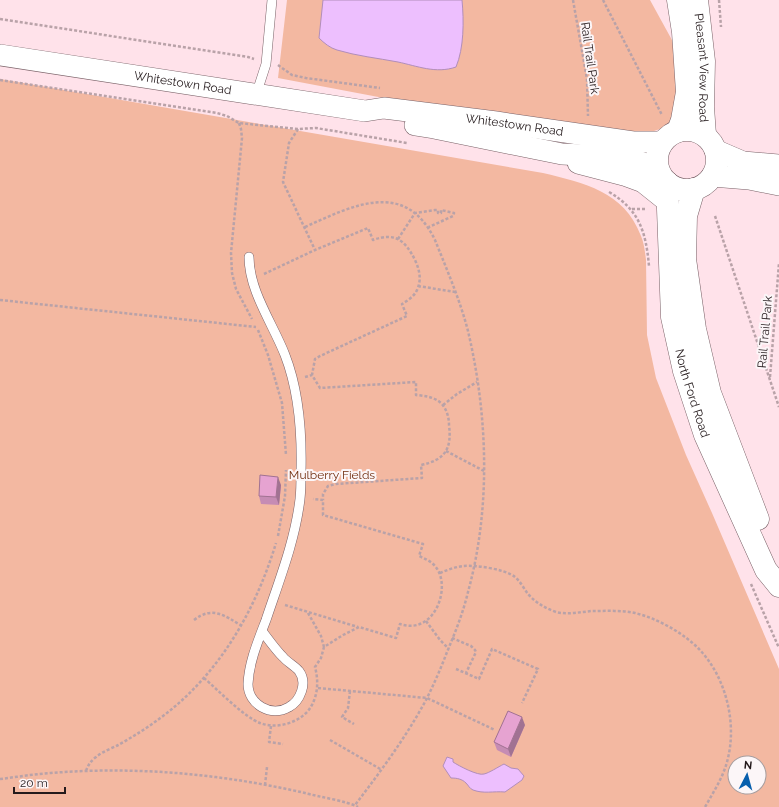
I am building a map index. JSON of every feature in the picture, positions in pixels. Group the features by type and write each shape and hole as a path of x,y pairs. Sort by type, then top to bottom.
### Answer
{"main road":[{"name":"Pleasant View Road","path":"671,137 682,120 687,92 683,32 678,0"},
{"name":"Pleasant View Road","path":"697,0 704,61 703,108 710,143"},
{"path":"692,130 710,143 716,163 712,176 707,182 694,189 684,189 664,184 657,159 658,150 671,137 692,130"},
{"name":"North Ford Road","path":"664,184 672,317 684,371 704,435 766,570 779,586"},
{"name":"North Ford Road","path":"694,189 686,216 685,259 696,328 710,392 737,466 777,566 779,576"}],"street":[{"name":"Whitestown Road","path":"0,55 366,111 384,108 496,122 634,142 671,137"},
{"name":"Whitestown Road","path":"366,111 384,121 434,128 562,154 625,157 664,184"},
{"path":"710,143 743,162 779,165"},
{"name":"Whitestown Road","path":"562,154 579,164 624,175 643,182 664,184"},
{"path":"712,176 749,179 779,185"}],"lane":[{"path":"256,95 266,64 272,0"},
{"path":"249,257 251,281 286,356 299,416 301,440 300,497 297,516 288,555 256,646 250,669 249,694 253,700 261,708 269,710 286,709 293,705 299,697 302,690 302,676 298,670 282,656 262,631"}],"path":[{"name":"Rail Trail Park","path":"573,0 587,79 588,119"},
{"path":"603,0 662,115"},
{"path":"0,19 248,56 266,64 278,65 292,75 384,89"},
{"path":"0,80 217,113 227,116 239,123 298,129 316,128 408,144"},
{"path":"239,123 242,138 231,253 232,273 236,288 256,327 268,355 282,403 287,462"},
{"path":"298,129 289,144 283,182 315,250"},
{"path":"606,190 618,197"},
{"path":"0,779 51,773 86,771 121,770 174,772 218,776 357,806 400,744 427,698 452,638 468,592 481,524 484,442 477,382 468,330 435,240 429,227 415,213 397,204 385,201 374,202 341,211 305,227"},
{"path":"398,239 415,213 438,210 438,213 441,213 442,210 454,213 453,216 429,227"},
{"path":"714,216 779,407"},
{"path":"264,274 315,250 368,228 373,240 388,237 398,239 408,247 418,267 420,275 416,293 402,304 407,316 315,359 312,375 320,388 416,382 416,395 433,397 443,405 448,416 450,432 449,443 446,451 437,460 421,465 422,478 336,484 328,486 323,494 323,515 423,544 419,556 432,563 440,573 442,582 438,604 434,613 426,621 416,625 409,626 400,624 396,638 285,605"},
{"name":"Rail Trail Park","path":"770,380 779,263"},
{"path":"418,286 455,292"},
{"path":"0,300 256,327"},
{"path":"305,377 312,375"},
{"path":"443,405 457,394 477,382"},
{"path":"446,451 484,471"},
{"path":"86,771 89,764 97,756 140,732 176,706 204,678 242,626 258,594 278,537 285,496 286,469"},
{"path":"313,499 323,500"},
{"path":"440,573 452,568 474,566 502,571 515,577 528,594 537,603 547,609 574,614 592,612 634,613 656,620 686,638 698,648 718,677 725,696 729,717 730,737 728,757 722,777 705,807"},
{"path":"194,620 207,613 214,612 242,626"},
{"path":"204,678 246,714 259,722 271,726 284,725 296,721 304,715 311,706 318,688 315,667 321,658 324,647 308,612"},
{"path":"426,621 448,648"},
{"path":"324,647 359,627"},
{"path":"452,638 471,646 476,652 466,673"},
{"path":"456,669 479,679 492,649 538,669 522,703"},
{"path":"318,688 427,698 495,730"},
{"path":"350,691 348,708 342,718 354,724"},
{"path":"271,726 270,742 283,744"},
{"path":"330,740 382,770"},
{"path":"265,785 267,767"}],"green space":[{"path":"287,0 650,0 678,51 680,95 673,121 660,129 645,134 389,99 278,78"},
{"name":"Mulberry Fields","path":"0,79 543,173 588,185 613,199 624,209 634,221 643,242 646,260 647,335 656,378 686,455 779,669 779,807 0,807"}],"shaded area":[{"path":"323,0 462,0 463,34 461,51 456,67 441,70 427,69 352,54 332,48 319,38"},
{"path":"447,757 453,759 453,762 460,766 477,774 486,773 504,764 511,768 518,769 524,776 522,780 505,792 477,791 473,790 463,781 451,778 443,766"}],"building":[{"path":"260,475 278,477 276,497 259,496"},
{"path":"508,711 522,717 508,749 494,742"}]}
